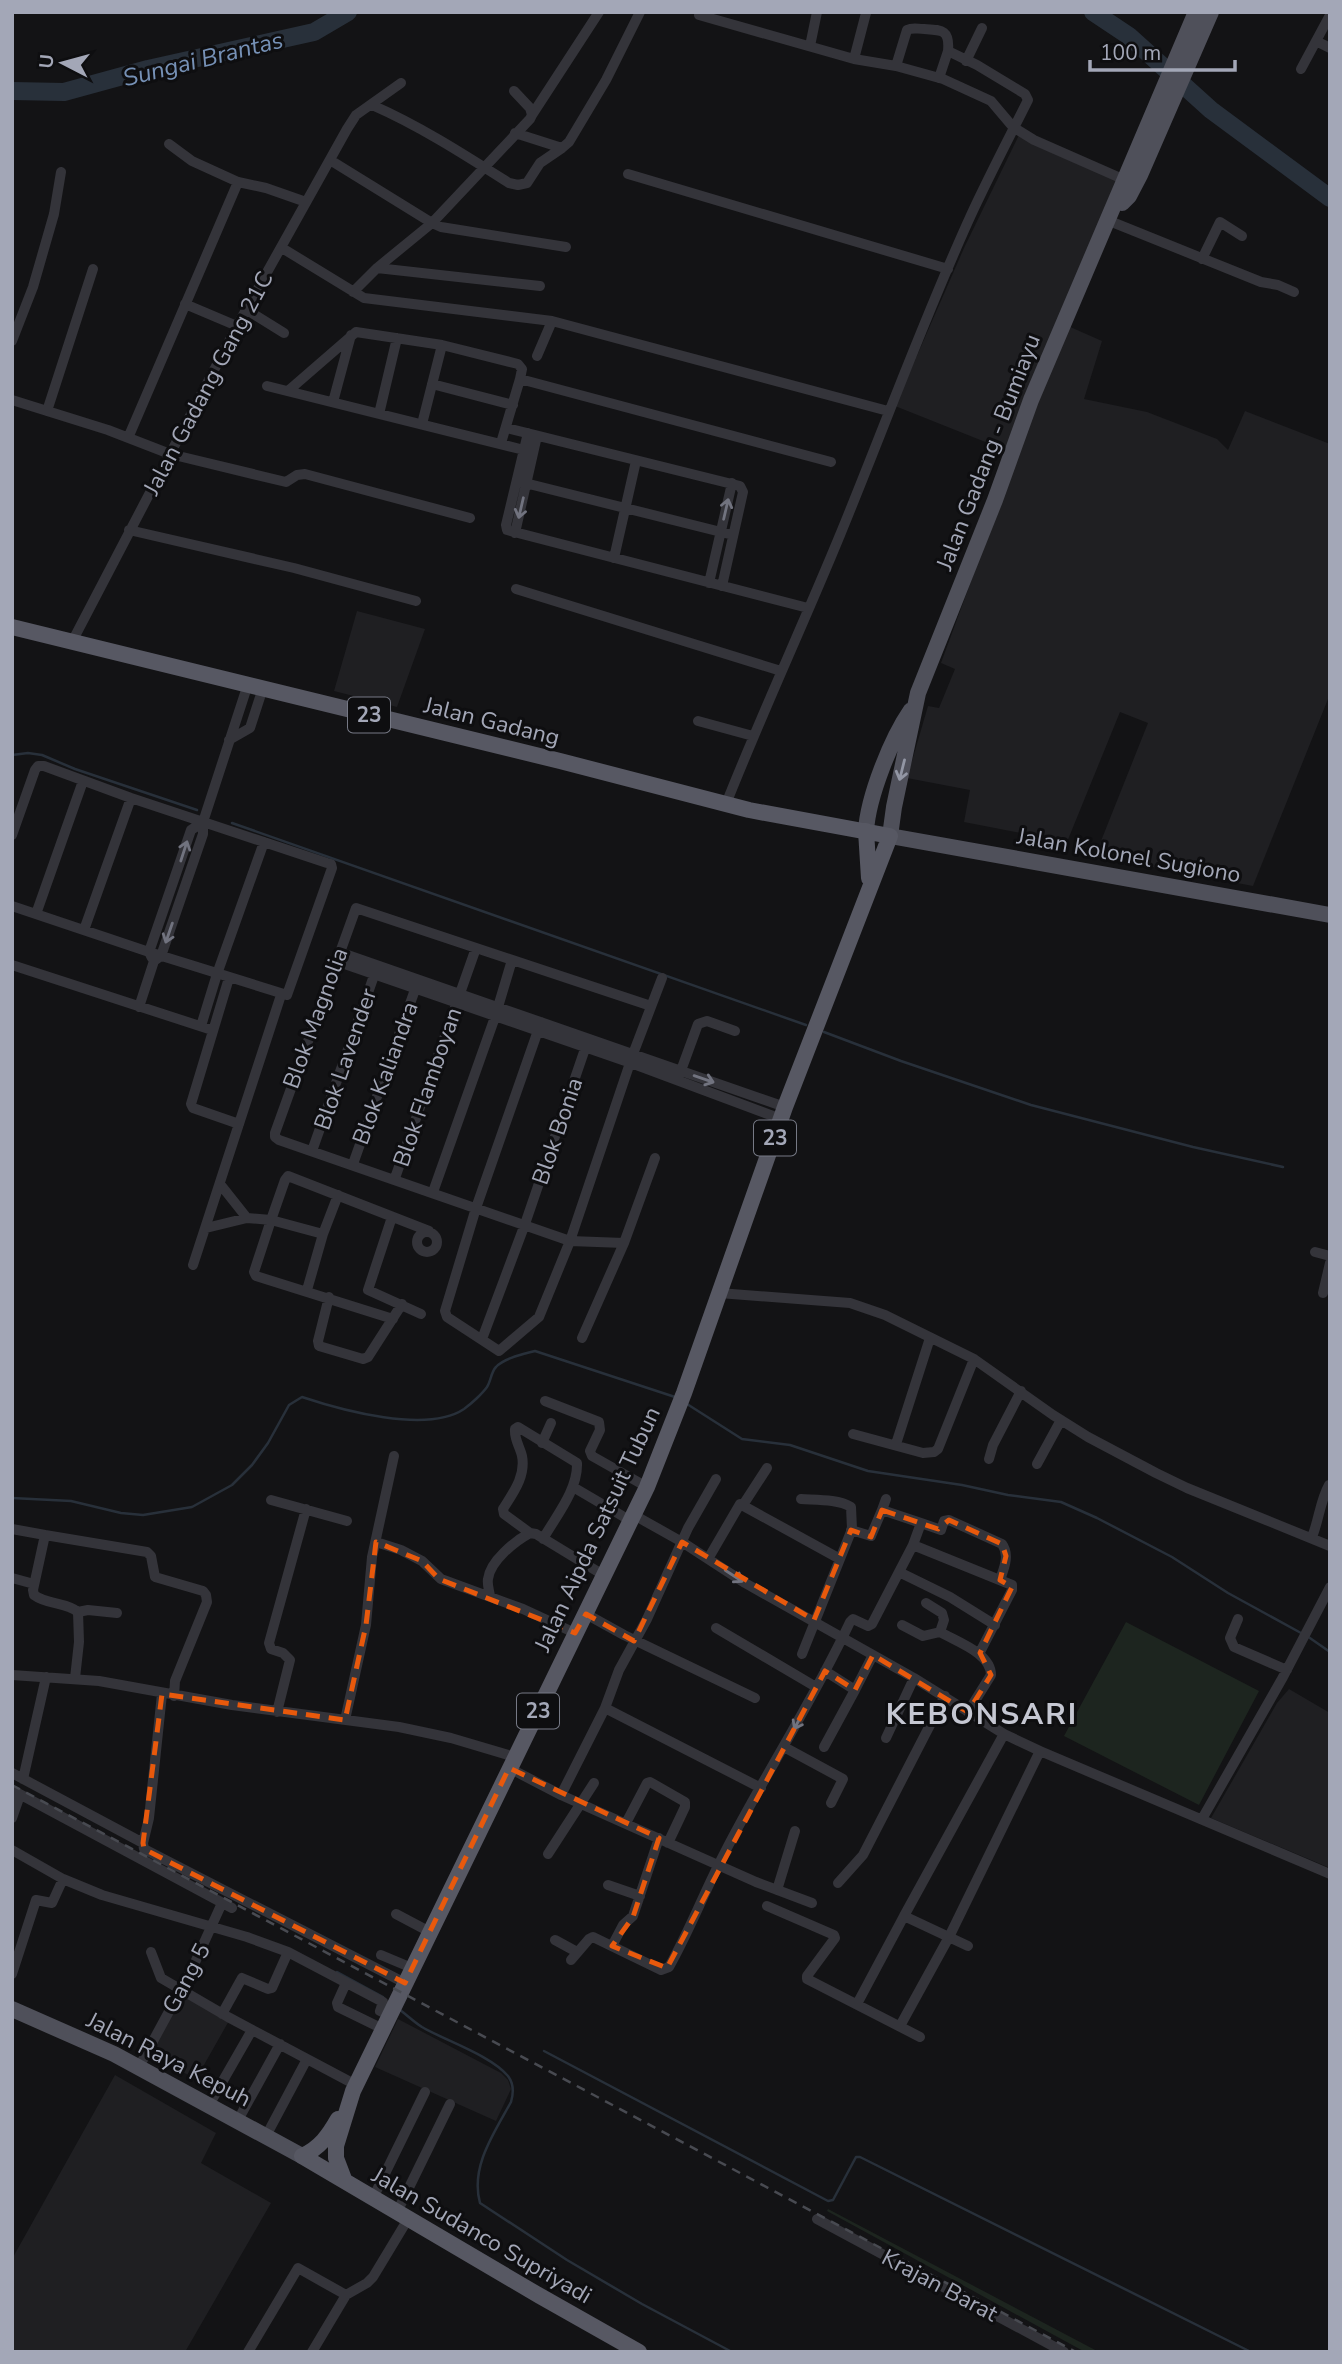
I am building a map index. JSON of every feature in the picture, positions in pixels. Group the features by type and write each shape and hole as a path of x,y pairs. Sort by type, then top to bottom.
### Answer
{"highway":[{"name":"Jalan Gadang","path":"12,627 726,804 890,836"},
{"name":"Jalan Aipda Satsuit Tubun","path":"866,831 869,884"},
{"name":"Jalan Aipda Satsuit Tubun","path":"302,2156 316,2149 325,2140 354,2090 647,1487 684,1393 783,1113 869,884 890,836"},
{"name":"Jalan Aipda Satsuit Tubun","path":"344,2179 335,2158 336,2146 354,2090"},
{"name":"Jalan Sudanco Supriyadi","path":"302,2156 639,2352"}],"main road":[{"name":"Jalan Gadang - Bumiayu","path":"866,831 867,816 875,789 898,731 915,705 1031,400 1108,219 1129,197 1132,174 1196,12"},
{"name":"Jalan Gadang - Bumiayu","path":"1132,174 1211,12"},
{"name":"Jalan Gadang - Bumiayu","path":"890,836 915,705"},
{"name":"Jalan Gadang","path":"890,836 921,841"},
{"name":"Jalan Kolonel Sugiono","path":"921,841 1330,915"},
{"name":"Jalan Raya Kepuh","path":"12,2009 139,2067 302,2156"}],"street":[{"path":"353,292 377,268 432,223 532,115 599,12"},
{"path":"372,105 394,115 509,183 527,183 540,163 569,142 606,80 640,12"},
{"path":"810,47 817,12"},
{"path":"854,59 866,13"},
{"path":"698,15 854,59 896,66 939,78 991,100 1013,127 1034,140 1132,174"},
{"path":"1301,69 1330,15"},
{"path":"896,66 906,31 910,28 942,30 948,42 948,51 939,78"},
{"path":"966,61 982,28"},
{"path":"1316,41 1330,48"},
{"path":"726,804 948,269 1027,102 1027,96 977,65 948,51"},
{"name":"Jalan Gadang Gang 21C","path":"73,640 237,326 347,129 356,115 401,83"},
{"path":"514,91 530,108 532,115"},
{"path":"515,133 562,148"},
{"path":"169,144 192,161 237,182 266,188 306,202"},
{"path":"330,160 441,227 566,247"},
{"path":"12,341 33,287 54,214 61,172"},
{"path":"628,174 948,269"},
{"path":"128,438 237,182"},
{"path":"1108,219 1202,259 1294,292"},
{"path":"1202,259 1220,222 1242,236"},
{"path":"282,248 364,298 552,321 888,411"},
{"path":"377,268 540,286"},
{"path":"47,411 93,269"},
{"path":"185,304 237,326"},
{"path":"247,310 284,333"},
{"path":"537,356 552,321"},
{"path":"288,391 356,332 442,345 518,364 522,369 501,443"},
{"path":"332,402 351,334"},
{"path":"379,414 397,338"},
{"path":"422,424 442,345"},
{"path":"520,379 831,462"},
{"path":"432,384 513,404"},
{"path":"267,386 524,450"},
{"path":"12,400 170,454 286,482 297,475 305,474 470,519"},
{"path":"507,428 740,486 743,492 722,586"},
{"path":"532,435 522,482 506,528 515,533 808,608"},
{"path":"522,482 524,450 532,435"},
{"path":"614,558 636,461"},
{"path":"522,482 733,535"},
{"path":"709,583 732,483"},
{"path":"129,530 294,568 416,601"},
{"path":"516,589 781,671"},
{"path":"229,740 250,728 255,686"},
{"path":"155,956 186,885 204,834 203,822 229,740 255,686"},
{"path":"698,721 753,736"},
{"path":"12,835 38,766 44,766 131,798 331,864 332,869 287,995 155,956 12,906"},
{"path":"36,914 83,781"},
{"path":"83,930 131,798"},
{"path":"139,1007 191,830 203,822"},
{"path":"201,1027 264,842"},
{"path":"174,881 186,885"},
{"name":"Blok Magnolia","path":"313,1151 279,1140 275,1133 354,911 360,908 476,948"},
{"path":"476,948 651,1006"},
{"name":"Blok Flamboyan","path":"395,1178 476,948"},
{"path":"337,957 783,1113"},
{"path":"433,1192 512,960"},
{"path":"12,965 212,1030"},
{"name":"Blok Lavender","path":"313,1151 376,971"},
{"path":"229,978 191,1104 193,1108 239,1125"},
{"path":"540,1027 476,1208 445,1313 447,1317 499,1351 539,1317 570,1241 662,978"},
{"name":"Blok Kaliandra","path":"353,1164 417,985"},
{"path":"193,1265 281,995"},
{"path":"680,1075 698,1024 707,1021 735,1031"},
{"name":"Blok Bonia","path":"482,1339 587,1043"},
{"path":"313,1151 570,1241 624,1243"},
{"path":"582,1338 624,1243 655,1158"},
{"path":"394,1319 256,1276 254,1272 288,1176 338,1195 429,1231 435,1234 438,1241 434,1250 424,1252 419,1248 408,1223"},
{"path":"220,1184 247,1218"},
{"path":"307,1290 323,1234 338,1195"},
{"path":"363,1308 392,1217"},
{"path":"206,1228 247,1218 271,1220 323,1234"},
{"path":"417,1241 422,1233 429,1231"},
{"path":"1315,1252 1330,1256"},
{"path":"1323,1293 1330,1263"},
{"path":"368,1290 421,1314"},
{"path":"719,1293 850,1303 885,1315 974,1359 1061,1420 1099,1443 1186,1488 1330,1546"},
{"path":"329,1297 318,1341 321,1348 366,1358 402,1304"},
{"path":"896,1444 930,1338"},
{"path":"853,1434 923,1453 934,1452 938,1449 974,1359"},
{"path":"989,1459 993,1445 1021,1391"},
{"path":"545,1401 599,1422 600,1430 590,1451 592,1456 647,1487"},
{"path":"1037,1464 1061,1420"},
{"path":"542,1443 551,1423"},
{"path":"543,1539 573,1487 577,1463 518,1427 514,1433 522,1457 523,1473 503,1509 504,1514 530,1533 604,1576"},
{"path":"345,1720 366,1625 370,1571 394,1456"},
{"path":"743,1505 767,1468"},
{"path":"561,1795 605,1708 617,1674 716,1479"},
{"path":"1312,1537 1324,1495 1330,1485 1317,1479"},
{"path":"573,1487 682,1542 745,1583 945,1696 1004,1734 1330,1874"},
{"path":"801,1499 848,1504 852,1511 851,1530 802,1654"},
{"path":"851,1530 871,1535 886,1499"},
{"path":"271,1500 346,1521"},
{"path":"708,1559 737,1506 743,1505 839,1559"},
{"path":"277,1712 290,1660 283,1653 271,1649 269,1643 306,1509"},
{"path":"882,1510 940,1530 944,1521 948,1520 1002,1544 1006,1556 1000,1580"},
{"path":"555,1940 574,1956 589,1938 593,1937 661,1970 667,1968 718,1866 852,1619 871,1626 900,1572 921,1523"},
{"path":"12,1530 147,1552 152,1556 155,1577 203,1591 208,1601 175,1681 174,1696"},
{"path":"490,1595 488,1580 491,1569 530,1533"},
{"path":"45,1535 34,1584 33,1593 36,1598 78,1612 88,1610 117,1613"},
{"path":"376,1542 401,1550 422,1561 441,1579 490,1595 575,1633"},
{"path":"913,1545 1012,1587 979,1654"},
{"path":"900,1572 950,1597 995,1625"},
{"path":"12,1578 34,1584"},
{"path":"1202,1819 1287,1670 1330,1587"},
{"path":"1320,1603 1330,1611"},
{"path":"926,1604 943,1613 940,1632"},
{"path":"75,1678 79,1642 78,1612"},
{"path":"586,1614 755,1698"},
{"path":"1238,1619 1230,1637 1234,1647 1287,1670"},
{"path":"902,1625 923,1636 940,1632 979,1654 989,1665 991,1675 968,1712"},
{"path":"716,1628 816,1687"},
{"path":"824,1747 873,1655"},
{"path":"825,1671 855,1690"},
{"path":"12,1675 75,1678 174,1696 399,1727 438,1735 512,1763 561,1795 718,1866 812,1903"},
{"path":"23,1779 47,1677"},
{"path":"886,1738 914,1678"},
{"path":"162,1694 144,1849 408,1976"},
{"path":"838,1883 864,1852 945,1696"},
{"path":"605,1708 761,1788"},
{"path":"857,2004 1004,1734"},
{"path":"784,1748 842,1779 831,1803"},
{"path":"900,2026 949,1937 1040,1751"},
{"path":"12,1773 143,1843"},
{"path":"612,1946 623,1925 633,1916 664,1840 686,1804 650,1782 626,1824"},
{"path":"548,1854 594,1783"},
{"path":"12,1818 16,1793"},
{"name":"Gang 5","path":"16,1793 227,1906 213,1925 139,2067"},
{"path":"777,1890 795,1830"},
{"path":"12,1850 63,1879 102,1895 213,1925 288,1952 383,2002 380,2011 389,2016"},
{"path":"12,1974 36,1900 52,1903 63,1879"},
{"path":"608,1885 640,1896"},
{"path":"767,1906 834,1935 835,1938 807,1978 920,2037"},
{"path":"396,1914 430,1932"},
{"path":"904,1916 968,1946"},
{"path":"151,1952 159,1975 180,1990 307,2059 354,2090"},
{"path":"222,2014 242,1978 268,1989 272,1988 288,1952"},
{"path":"381,1955 408,1976"},
{"path":"346,1983 337,2003 338,2007 389,2016"},
{"path":"209,2105 252,2030"},
{"path":"238,2120 280,2044"},
{"path":"266,2136 307,2059"},
{"path":"373,2198 425,2092"},
{"path":"312,2352 346,2295 373,2277 450,2104"},
{"name":"Krajan Barat","path":"817,2219 1064,2352"},
{"path":"248,2352 298,2268 346,2295"}],"highlighted area":[{"path":"882,1510 938,1529 949,1520 1002,1544 1006,1556 1000,1580 1012,1587 980,1653 991,1675 968,1712 873,1655 855,1690 825,1671 667,1968 612,1946 633,1917 659,1838 509,1768 405,1983 144,1849 143,1843 162,1694 345,1720 366,1625 376,1542 422,1561 439,1579 575,1633 586,1614 634,1641 682,1542 814,1620 851,1530 871,1537"}],"shaded area":[{"path":"1019,135 1116,180 1008,451 895,406 964,248"},
{"path":"1068,326 1102,341 1084,399 1147,412 1217,439 1228,450 1245,411 1330,444 1330,694 1253,886 1095,856 1148,723 1120,712 1067,842 964,822 970,790 907,778 928,706 939,708 955,669 941,663 1035,407"},
{"path":"357,611 425,629 397,707 334,691"},
{"path":"1126,1622 1259,1691 1199,1805 1064,1736"},
{"path":"1289,1689 1330,1713 1330,1868 1211,1818 1277,1703"},
{"path":"181,1993 230,2019 196,2079 148,2054"},
{"path":"398,2019 501,2073 508,2080 511,2089 496,2121 375,2067"},
{"path":"115,2075 216,2133 201,2163 271,2203 185,2352 12,2352 12,2259"},
{"path":"828,2209 1099,2352 1085,2352 827,2211"}],"waterway":[{"name":"Sungai Brantas","path":"12,91 64,92 148,69 314,32 348,12"},
{"name":"Sungai Brantas","path":"1093,12 1129,36 1211,110 1330,198"},
{"path":"12,755 42,755 75,769 197,810"},
{"path":"232,823 806,1025"},
{"path":"824,1032 1031,1105 1283,1167"},
{"path":"12,1498 71,1501 121,1513 143,1515 192,1507 232,1485 252,1465 268,1443 289,1405 302,1397 361,1413 407,1420 429,1420 464,1409 487,1387 496,1367 504,1361 535,1351 675,1397"},
{"path":"687,1404 742,1439 790,1445 868,1471 1061,1502 1172,1557 1228,1593 1301,1633"},
{"path":"1307,1636 1330,1652"},
{"path":"337,1972 383,1997"},
{"path":"400,2010 422,2027 490,2061 500,2068 511,2082 511,2102 481,2163 478,2176 480,2203 567,2260 732,2352"},
{"path":"544,2051 828,2201 833,2200 856,2157 860,2157 1251,2352"}],"railway":[{"path":"12,1785 1076,2352"}],"district":[{"name":"KEBONSARI","path":"982,1714"}]}
